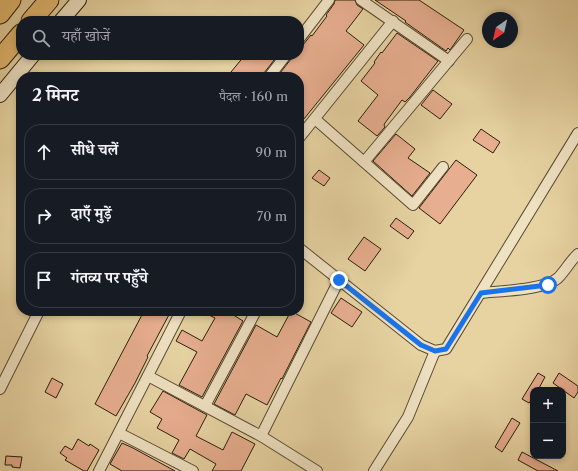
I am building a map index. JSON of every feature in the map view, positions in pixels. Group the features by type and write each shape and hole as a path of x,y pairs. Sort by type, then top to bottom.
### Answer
{"highway":[{"path":"0,14 12,0"},
{"path":"36,16 49,0"},
{"path":"0,59 16,40"}],"street":[{"path":"65,16 79,0"},
{"path":"304,32 329,0"},
{"path":"361,0 449,61"},
{"path":"304,130 315,119 393,21"},
{"path":"364,162 467,39"},
{"path":"19,72 29,60"},
{"path":"273,72 282,60"},
{"path":"0,95 16,76"},
{"path":"315,119 414,205 443,167"},
{"path":"304,252 421,345 435,351 446,349 578,133"},
{"path":"481,293 548,285 558,278 572,259 578,254"},
{"path":"261,436 339,280"},
{"path":"0,389 36,316"},
{"path":"99,471 178,316"},
{"path":"205,406 253,316"},
{"path":"374,471 408,417 435,351"},
{"path":"148,376 261,436 317,471"},
{"path":"119,433 193,471"}],"building":[{"path":"335,0 355,0 357,5 363,9 346,31 364,45 304,119 304,72 281,72 290,60 304,60 304,44 311,35 312,36 334,4"},
{"path":"375,0 419,0 464,30 450,50 448,48 446,51"},
{"path":"397,33 438,61 410,97 405,102 402,100 385,123 385,127 377,136 358,121 378,95 361,81 375,63 374,62 381,52 382,53"},
{"path":"241,60 274,60 265,72 231,72"},
{"path":"433,90 452,104 440,119 421,105"},
{"path":"481,129 500,142 493,153 473,140"},
{"path":"396,134 415,149 408,158 430,173 412,196 373,161"},
{"path":"456,160 477,175 440,224 419,208"},
{"path":"319,170 330,178 324,186 312,178"},
{"path":"396,218 414,231 408,239 390,226"},
{"path":"364,237 381,249 365,271 348,259"},
{"path":"341,298 362,312 352,327 331,313"},
{"path":"141,316 168,316 147,356 148,357 135,383 116,416 95,404"},
{"path":"211,316 235,316 243,321 202,397 179,385 197,352 176,341 182,330 202,341 215,318"},
{"path":"288,316 300,316 311,322 267,405 246,394 235,415 214,404 256,325 277,337"},
{"path":"538,373 545,377 540,387 530,387 529,403 522,399"},
{"path":"559,373 578,386 578,392 574,398 566,392 566,387 559,387 553,383"},
{"path":"52,378 63,384 56,398 45,392"},
{"path":"163,391 207,415 196,436 223,450 232,432 255,444 241,471 212,471 216,464 190,449 184,459 172,453 179,440 157,428 162,419 150,412"},
{"path":"512,418 520,423 502,452 495,447"},
{"path":"78,439 99,450 87,471 84,471 65,460 67,458 60,453 65,446 72,450"},
{"path":"122,443 175,471 122,471 110,464"},
{"path":"522,452 530,456 530,459 535,459 558,471 538,471 518,460"},
{"path":"6,456 22,457 20,468 12,467 12,465 5,465"}],"route":[{"path":"339,280 421,345 435,351 446,349 481,293 548,285"}]}
